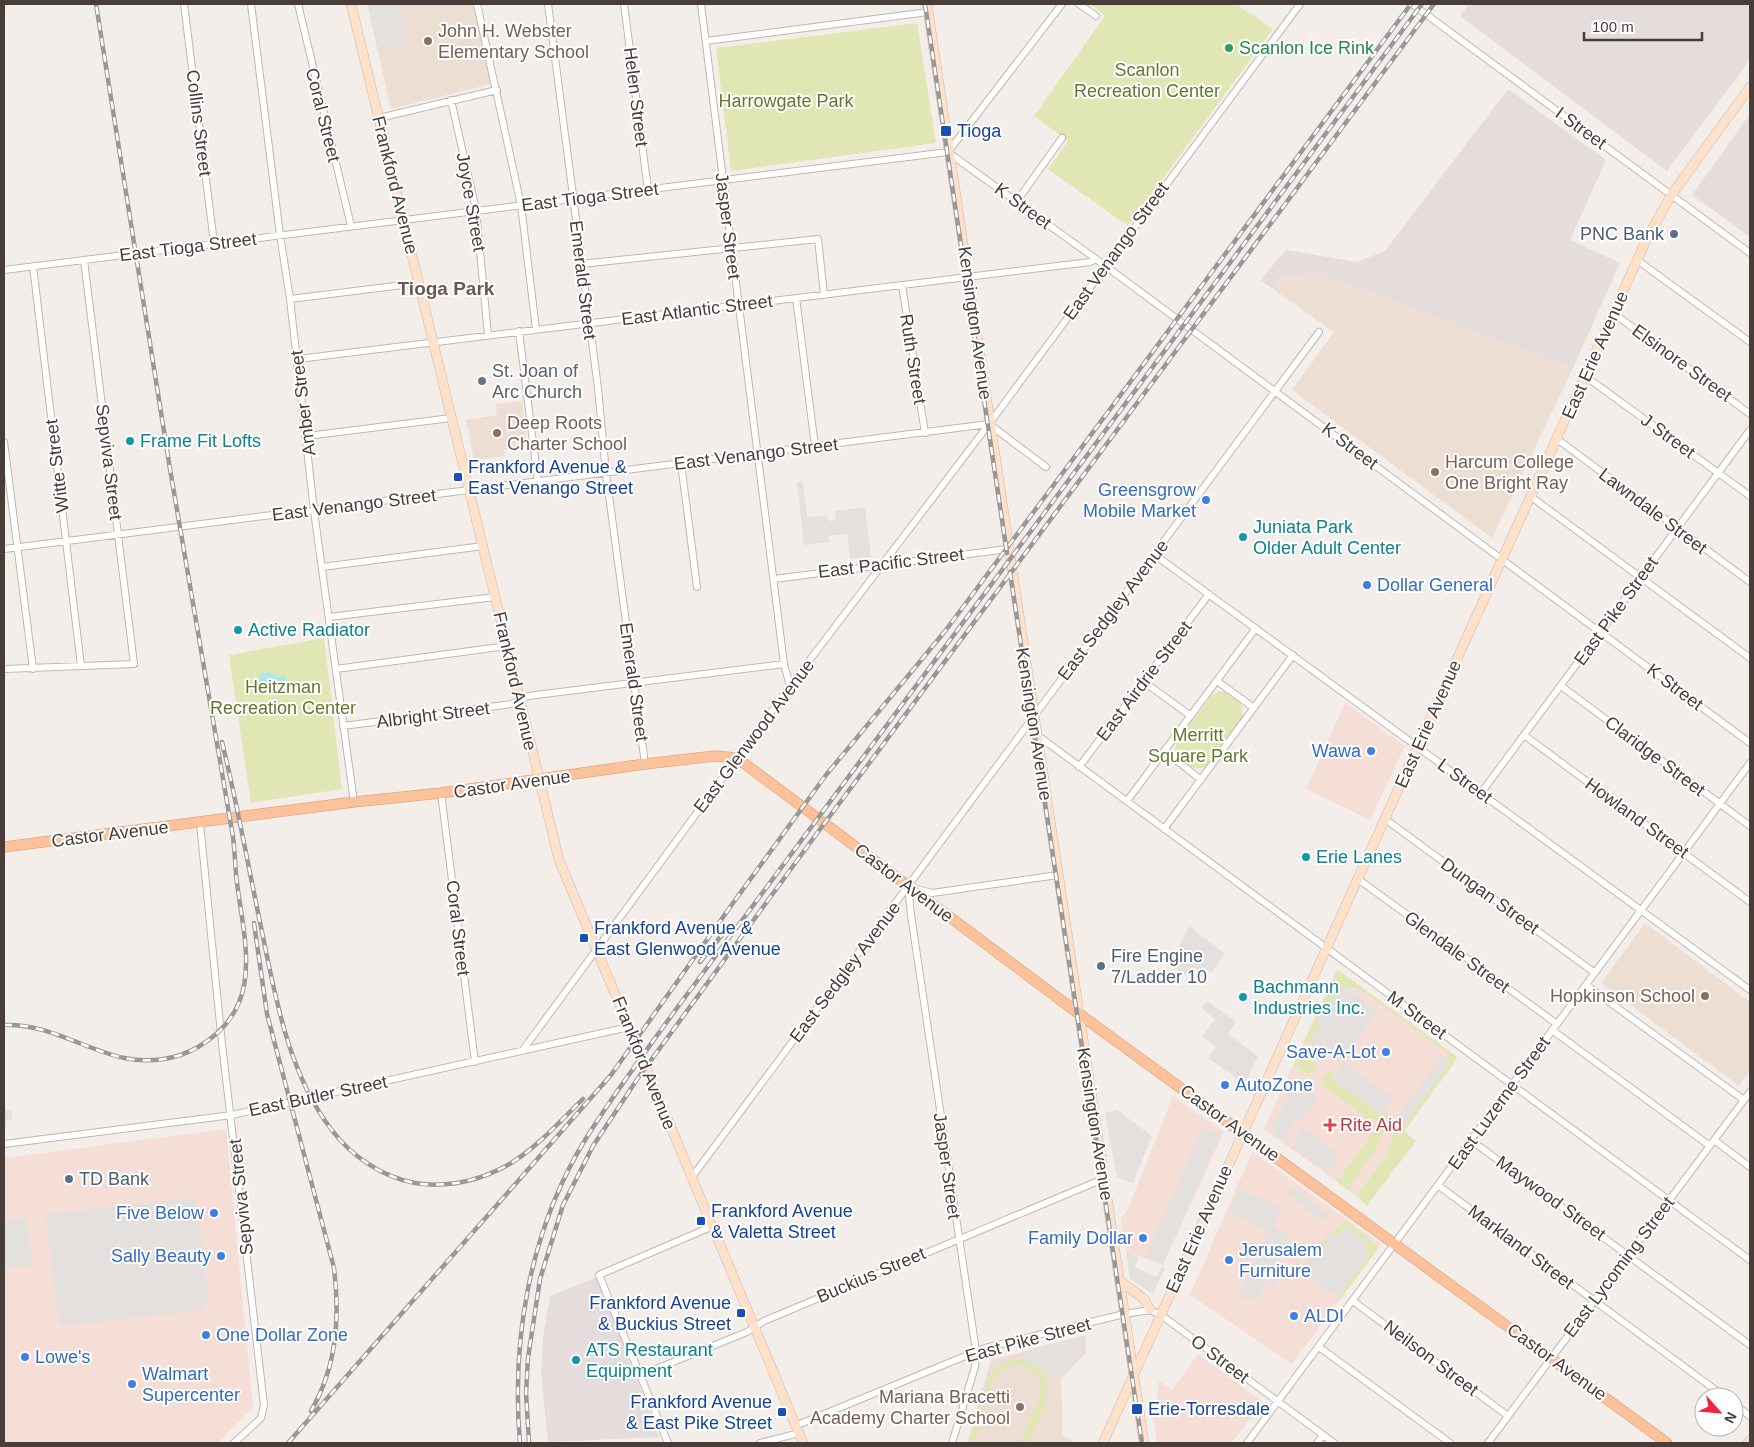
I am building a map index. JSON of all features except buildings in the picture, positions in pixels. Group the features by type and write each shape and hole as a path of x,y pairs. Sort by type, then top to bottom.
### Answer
{"main road":[{"name":"Frankford Avenue","path":"351,4 470,491 538,780 559,860 803,1443"},
{"name":"Kensington Avenue","path":"927,8 1144,1443"},
{"name":"East Erie Avenue","path":"1103,1443 1638,260 1672,194 1750,87"},
{"name":"Castor Avenue","path":"4,847 354,802 441,794 645,764 715,756 738,758 1078,1013 1244,1132 1668,1443"},
{"path":"1119,1280 1144,1299 1150,1310"}],"street":[{"name":"Collins Street","path":"184,4 214,243"},
{"name":"Amber Street","path":"251,4 280,235 298,359 314,511 354,802"},
{"name":"Coral Street","path":"298,4 351,226"},
{"path":"477,4 521,205 536,329"},
{"name":"Emerald Street","path":"548,4 588,323 598,388 606,473 645,764"},
{"name":"Helen Street","path":"624,4 648,190"},
{"name":"Jasper Street","path":"701,4 784,664 790,686"},
{"path":"948,152 1062,4"},
{"path":"1079,4 1096,16"},
{"name":"East Venango Street","path":"4,549 990,424 1300,4"},
{"name":"I Street","path":"1412,4 1750,253"},
{"path":"706,41 927,8"},
{"path":"379,118 497,90"},
{"name":"Joyce Street","path":"451,100 476,210 488,335"},
{"path":"1017,202 1062,138"},
{"name":"East Tioga Street","path":"4,270 948,152"},
{"name":"K Street","path":"948,152 1275,390 1750,743"},
{"path":"582,264 818,238 824,294"},
{"name":"East Atlantic Street","path":"298,359 1090,262 1096,259"},
{"name":"Sepviva Street","path":"82,666 134,664 84,260"},
{"path":"1638,260 1750,342"},
{"name":"Witte Street","path":"33,266 82,666"},
{"path":"290,299 419,283"},
{"name":"Ruth Street","path":"902,285 924,433"},
{"path":"796,298 815,446"},
{"name":"Elsinore Street","path":"1613,313 1750,414"},
{"path":"519,331 538,482"},
{"name":"East Sedgley Avenue","path":"692,1178 1319,332"},
{"name":"J Street","path":"1585,376 1750,496"},
{"path":"307,436 452,418"},
{"path":"990,424 1046,467"},
{"name":"East Glenwood Avenue","path":"522,1052 790,686 990,424"},
{"name":"East Pike Street","path":"1481,793 1750,430"},
{"name":"Lawndale Street","path":"1557,438 1750,582"},
{"path":"4,442 33,669"},
{"path":"681,463 697,587"},
{"path":"1530,496 1750,658"},
{"path":"322,567 483,546"},
{"name":"East Pacific Street","path":"774,578 1008,549"},
{"name":"L Street","path":"1155,555 1750,990"},
{"name":"East Airdrie Street","path":"1079,767 1209,594"},
{"path":"329,617 495,597"},
{"path":"1127,801 1256,628"},
{"path":"336,669 507,646"},
{"path":"1164,829 1293,655"},
{"path":"520,699 634,682 784,664"},
{"path":"4,669 82,666"},
{"path":"1217,681 1254,708"},
{"path":"1144,682 1191,716"},
{"name":"Claridge Street","path":"1561,686 1750,826"},
{"name":"Albright Street","path":"343,726 512,704 520,699"},
{"name":"M Street","path":"1036,734 1750,1260"},
{"name":"Howland Street","path":"1524,735 1750,902"},
{"path":"1165,751 1200,780"},
{"name":"East Luzerne Street","path":"1247,1443 1750,762"},
{"name":"Coral Street","path":"441,794 476,1062"},
{"name":"Dungan Street","path":"1385,819 1595,973"},
{"name":"Sepviva Street","path":"200,823 222,1044 232,1115 264,1405 261,1418 236,1443"},
{"path":"908,886 932,893 1058,875"},
{"name":"Glendale Street","path":"1358,879 1712,1143 1750,1167"},
{"name":"Jasper Street","path":"908,886 976,1351 974,1367 952,1443"},
{"path":"1586,985 1744,1100"},
{"name":"East Butler Street","path":"4,1144 232,1115 629,1027"},
{"name":"East Lycoming Street","path":"1488,1443 1750,1092"},
{"name":"Maywood Street","path":"1472,1140 1750,1345"},
{"name":"Buckius Street","path":"641,1375 958,1238 1103,1179"},
{"name":"Markland Street","path":"1438,1186 1711,1387"},
{"path":"668,1443 599,1275 713,1226"},
{"name":"Neilson Street","path":"1353,1300 1508,1416"},
{"path":"1124,1314 1150,1310"},
{"name":"O Street","path":"1150,1310 1161,1315 1334,1443"},
{"name":"East Pike Street","path":"760,1443 797,1430 976,1351 1124,1314"},
{"path":"1319,1347 1450,1443"},
{"path":"1317,1443 1323,1435"}],"shaded area":[{"name":"John H. Webster Elementary School","path":"367,4 474,4 491,84 391,109"},
{"path":"368,4 398,4 407,43 378,50"},
{"path":"1469,4 1750,4 1750,60 1667,171 1460,16"},
{"path":"1508,89 1606,160 1570,240 1620,263 1573,368 1322,275 1281,277 1273,289 1260,280 1286,250 1357,262 1385,251"},
{"path":"1750,114 1750,237 1692,195"},
{"path":"1322,275 1364,289 1573,368 1492,538 1292,390 1334,332 1273,289 1281,277"},
{"name":"Deep Roots Charter School","path":"522,401 527,447 504,450 505,456 474,460 466,420 497,415 496,404"},
{"path":"803,481 807,517 827,515 828,521 836,520 835,511 865,507 871,557 850,559 847,534 829,536 829,542 804,545 797,482"},
{"path":"1345,703 1405,746 1370,820 1306,789"},
{"path":"1645,923 1750,1002 1750,1071 1739,1086 1601,983"},
{"path":"1189,926 1225,954 1212,973 1208,970 1204,975 1194,968 1187,976 1171,965"},
{"path":"1337,969 1458,1058 1356,1196 1264,1129"},
{"path":"1343,985 1377,1012 1344,1058 1339,1055 1336,1061 1309,1042 1321,1025 1316,1021"},
{"path":"1207,1001 1236,1022 1228,1034 1258,1056 1245,1084 1208,1058 1216,1047 1202,1037 1215,1019 1201,1008"},
{"path":"1443,1056 1451,1061 1405,1124 1396,1118"},
{"path":"1344,1062 1392,1097 1388,1102 1392,1101 1383,1116 1331,1079"},
{"path":"1300,1084 1319,1097 1302,1121 1295,1119 1295,1124 1283,1141 1272,1133 1276,1128 1271,1124"},
{"path":"4,1096 6,1110 11,1110 12,1119 6,1120 7,1126 4,1126"},
{"path":"1173,1096 1224,1132 1163,1265 1125,1251 1121,1218 1126,1213"},
{"path":"1117,1110 1152,1136 1133,1183 1117,1178 1105,1113"},
{"path":"1204,1125 1219,1136 1163,1263 1145,1256"},
{"path":"1303,1127 1338,1153 1335,1158 1338,1161 1328,1173 1293,1148 1296,1143 1293,1140"},
{"path":"226,1129 253,1407 218,1443 4,1443 4,1158"},
{"path":"1252,1152 1381,1244 1292,1364 1190,1295"},
{"path":"1293,1187 1328,1214 1323,1221 1287,1194"},
{"path":"1239,1189 1282,1208 1274,1227 1289,1234 1259,1298 1254,1295 1251,1301 1239,1296 1268,1231 1228,1212"},
{"path":"196,1198 209,1304 202,1305 203,1310 59,1326 45,1214"},
{"path":"26,1217 32,1265 4,1269 4,1220"},
{"path":"1345,1225 1368,1243 1365,1249 1370,1253 1338,1297 1308,1276 1304,1270 1331,1234 1337,1237"},
{"path":"1126,1252 1139,1257 1135,1267 1154,1276 1157,1276 1162,1267 1165,1268 1153,1294 1130,1279"},
{"path":"1284,1265 1288,1268 1273,1288 1268,1285"},
{"path":"597,1277 659,1437 548,1442 541,1373 543,1338 550,1296"},
{"name":"Mariana Bracetti Academy Charter School","path":"1086,1335 1086,1353 1061,1379 1063,1436 1077,1443 967,1443 991,1360"},
{"path":"1082,1337 1084,1348 1061,1377 1022,1358 1022,1352"},
{"path":"1198,1354 1263,1402 1232,1443 1157,1443 1152,1410 1155,1409 1159,1381 1172,1390"}],"green space":[{"name":"Scanlon Recreation Center","path":"1090,4 1236,4 1273,29 1128,226 1048,169 1068,141 1034,116 1105,16"},
{"name":"Harrowgate Park","path":"917,23 936,143 731,171 716,48"},
{"name":"Heitzman Recreation Center","path":"324,638 342,789 251,803 229,655"},
{"name":"Merritt Square Park","path":"1219,691 1226,692 1241,704 1243,718 1207,766 1193,768 1175,753 1176,743 1212,695"},
{"path":"1338,970 1456,1056 1455,1061 1404,1131 1416,1141 1367,1206 1356,1196 1385,1157 1400,1121 1404,1124 1450,1061 1447,1058 1449,1054 1360,989 1354,987 1347,988 1343,985 1316,1022 1321,1025 1309,1042 1303,1043"},
{"path":"1299,1053 1316,1064 1314,1073 1307,1074 1293,1065"},
{"path":"1330,1071 1334,1074 1332,1079 1383,1116 1387,1112 1389,1116 1376,1150 1347,1190 1337,1182 1380,1124 1373,1118 1371,1121 1322,1085 1321,1082 1327,1072"},
{"path":"1346,1221 1379,1247 1340,1300 1332,1294 1338,1297 1370,1253 1365,1249 1368,1243 1345,1226 1337,1237 1331,1234 1304,1270 1308,1276 1302,1270 1327,1236"},
{"path":"1011,1359 1029,1362 1036,1366 1044,1378 1046,1386 1044,1404 1046,1405 1028,1443 1021,1443 1042,1390 1037,1374 1019,1364 1008,1367 993,1383 975,1443 970,1443 988,1379 995,1368"}],"water":[{"path":"270,672 277,677 285,676 288,688 262,693 259,674"}],"railway":[{"path":"4,1025 20,1025 50,1032 124,1058 143,1060 172,1058 198,1047 219,1031 233,1014 242,994 246,974 244,929 236,877 233,837 170,469 96,4"},
{"path":"925,4 1007,553"},
{"path":"288,1443 611,1075 826,775 946,630 1411,4"},
{"path":"520,1443 518,1404 519,1364 528,1286 550,1211 566,1175 595,1124 674,1012 1422,4"},
{"path":"529,1443 526,1393 528,1358 540,1279 563,1205 593,1146 638,1078 815,836 1434,4"},
{"path":"1010,572 1142,1443"},
{"path":"222,742 285,1032 304,1083 316,1107 331,1129 348,1148 368,1164 403,1180 439,1185 462,1182 484,1176 517,1159 546,1135 583,1099"},
{"path":"254,923 267,1014 334,1268 337,1305 334,1341 326,1377 311,1411"},
{"path":"700,962 730,925"}],"place":[{"name":"John H. Webster Elementary School","path":"428,41"},
{"name":"Scanlon Ice Rink","path":"1229,48"},
{"name":"Tioga","path":"946,131"},
{"name":"PNC Bank","path":"1674,234"},
{"name":"St. Joan of Arc Church","path":"482,381"},
{"name":"Deep Roots Charter School","path":"497,433"},
{"name":"Frame Fit Lofts","path":"130,441"},
{"name":"Harcum College One Bright Ray","path":"1435,472"},
{"name":"Frankford Avenue & East Venango Street","path":"458,477"},
{"name":"Greensgrow Mobile Market","path":"1206,500"},
{"name":"Juniata Park Older Adult Center","path":"1243,537"},
{"name":"Dollar General","path":"1367,585"},
{"name":"Active Radiator","path":"238,630"},
{"name":"Wawa","path":"1371,751"},
{"name":"Erie Lanes","path":"1306,857"},
{"name":"Frankford Avenue & East Glenwood Avenue","path":"584,938"},
{"name":"Fire Engine 7/Ladder 10","path":"1101,966"},
{"name":"Hopkinson School","path":"1705,996"},
{"name":"Bachmann Industries Inc.","path":"1243,997"},
{"name":"Save-A-Lot","path":"1386,1052"},
{"name":"AutoZone","path":"1225,1085"},
{"name":"Rite Aid","path":"1330,1125"},
{"name":"TD Bank","path":"69,1179"},
{"name":"Five Below","path":"214,1213"},
{"name":"Frankford Avenue & Valetta Street","path":"701,1221"},
{"name":"Family Dollar","path":"1143,1238"},
{"name":"Sally Beauty","path":"221,1256"},
{"name":"Jerusalem Furniture","path":"1229,1260"},
{"name":"Frankford Avenue & Buckius Street","path":"741,1313"},
{"name":"ALDI","path":"1294,1316"},
{"name":"One Dollar Zone","path":"206,1335"},
{"name":"Lowe's","path":"25,1357"},
{"name":"ATS Restaurant Equipment","path":"576,1360"},
{"name":"Walmart Supercenter","path":"132,1384"},
{"name":"Mariana Bracetti Academy Charter School","path":"1020,1407"},
{"name":"Erie-Torresdale","path":"1137,1409"},
{"name":"Frankford Avenue & East Pike Street","path":"782,1412"}],"district":[{"name":"Tioga Park","path":"446,288"}]}
